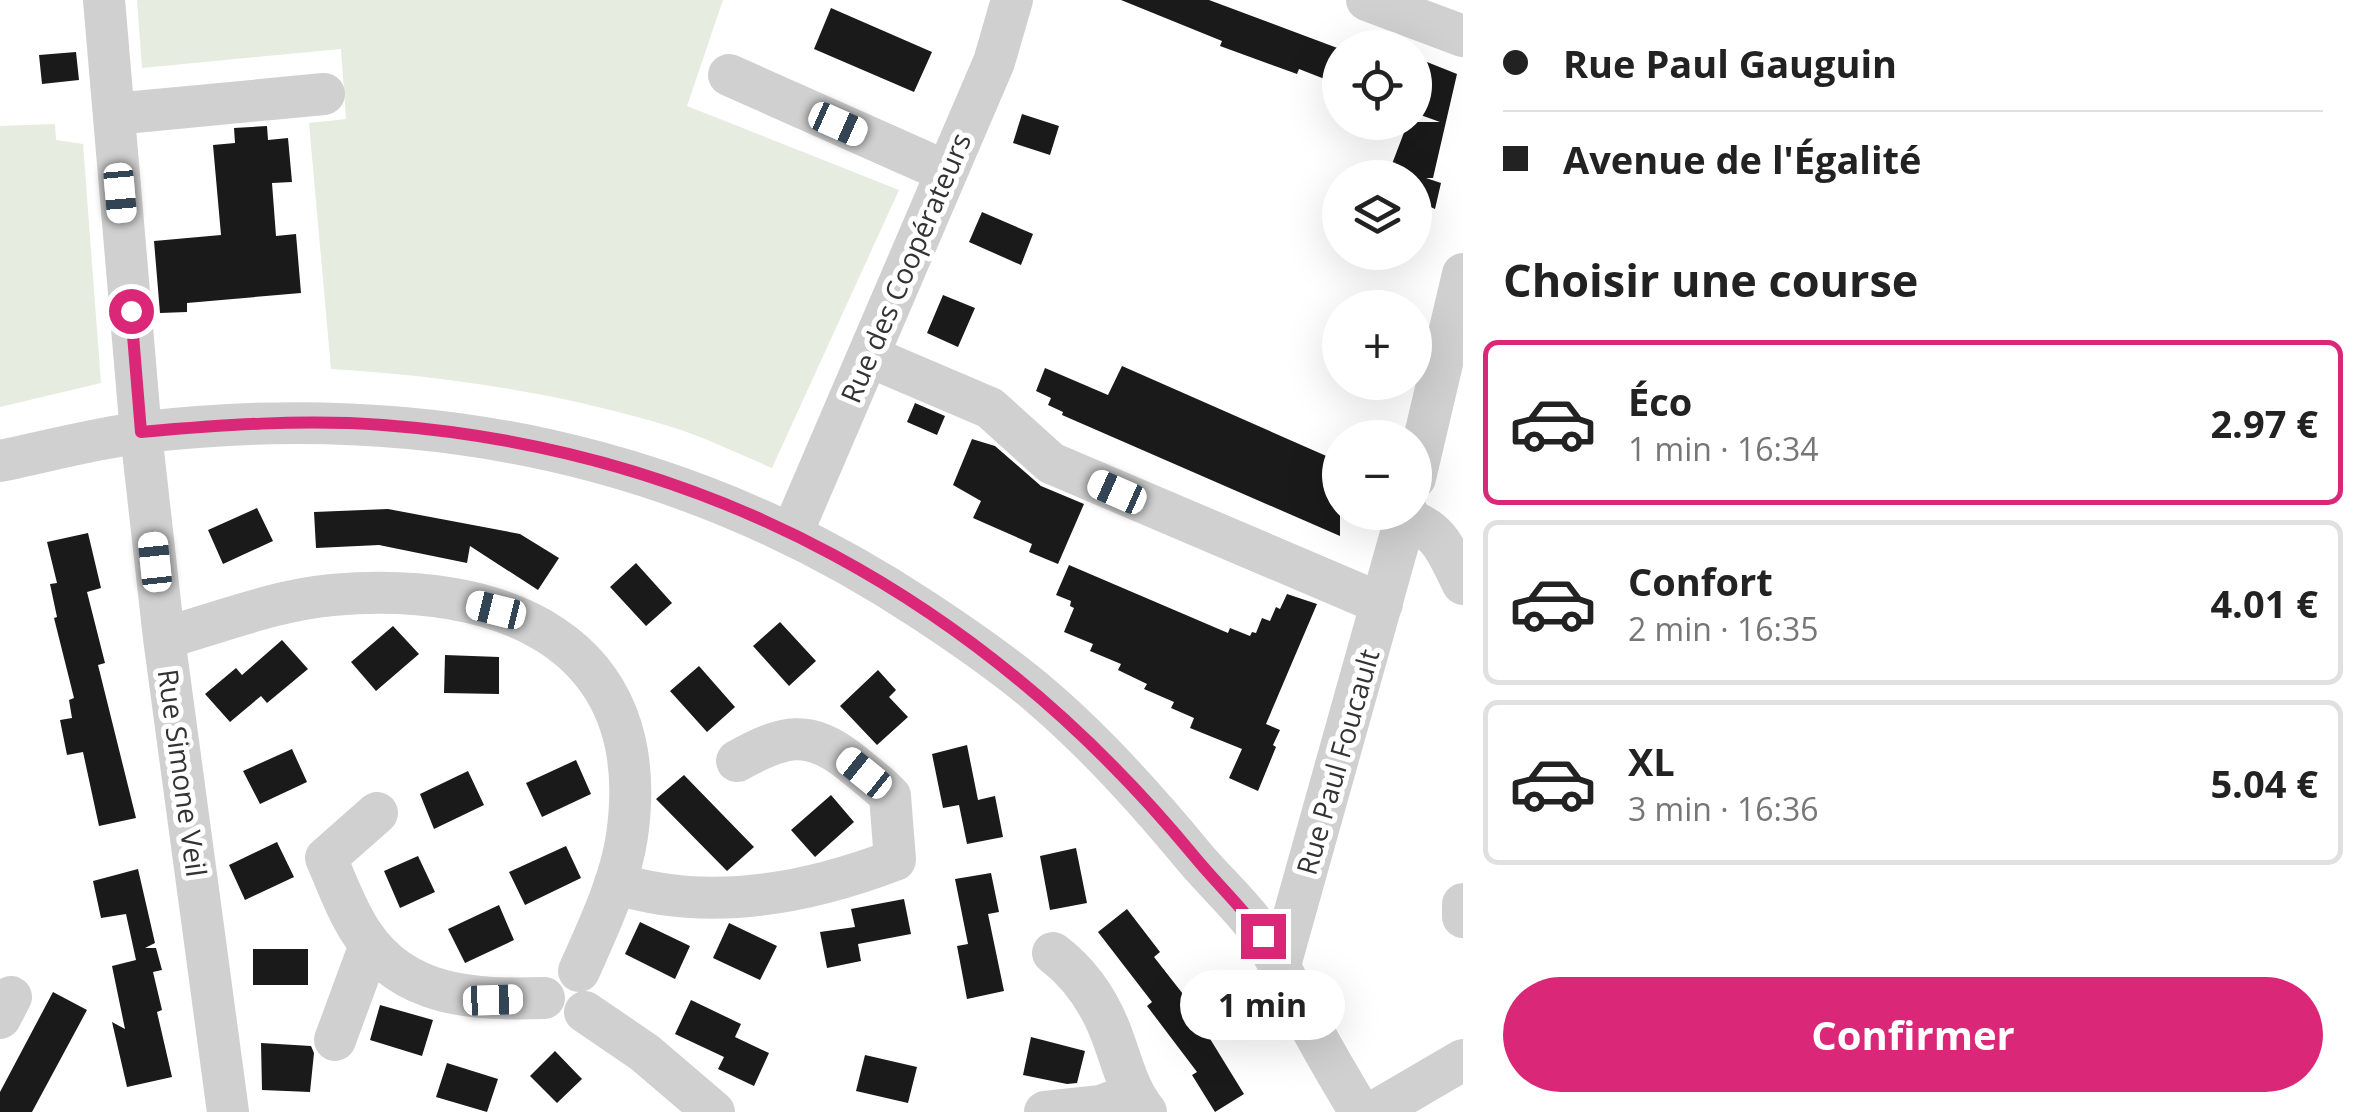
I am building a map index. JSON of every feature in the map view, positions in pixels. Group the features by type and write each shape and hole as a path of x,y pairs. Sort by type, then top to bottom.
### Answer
{"street":[{"name":"Rue Simone Veil","path":"104,0 141,432 164,638 228,1112"},
{"name":"Rue des Coopérateurs","path":"792,533 994,62 1012,0"},
{"path":"1367,0 1463,36"},
{"path":"729,75 947,172"},
{"path":"114,114 324,94"},
{"name":"Rue Paul Foucault","path":"1429,420 1463,274"},
{"path":"868,356 990,408 1052,463 1382,604"},
{"path":"0,461 141,432 322,423 381,425 470,436 628,470 704,495 792,533 899,594 982,650 1043,698 1146,797 1256,926 1360,1112"},
{"name":"Rue Paul Foucault","path":"1280,964 1402,530"},
{"path":"1431,530 1463,584"},
{"path":"164,638 315,598 369,594 450,600 496,610 557,636 590,667 620,729 629,764 627,838 582,992"},
{"path":"615,883 670,896 752,897 820,885 895,860 890,796 830,747 793,738 770,744 737,761"},
{"path":"377,813 326,858 354,920 370,945 396,970 439,992 474,999 544,998 546,983 565,970 582,992 645,1053 714,1112"},
{"path":"1463,904 1463,917"},
{"path":"334,1040 370,945"},
{"path":"1045,1112 1139,1103 1096,1004 1076,973 1053,952"},
{"path":"1374,1112 1463,1060"}],"shaded area":[{"path":"137,0 723,0 687,106 899,190 772,468 685,431 588,405 460,381 331,369 309,123 346,119 341,49 142,68"},
{"path":"55,124 56,140 83,144 101,383 0,407 0,126"}],"building":[{"path":"1121,0 1209,0 1322,42 1322,78 1299,69 1297,74 1220,46 1222,41"},
{"path":"831,8 932,52 914,92 814,49"},
{"path":"76,52 79,80 42,84 39,55"},
{"path":"1432,64 1457,74 1433,178 1432,160 1394,160 1401,140 1432,140 1432,122 1440,122 1432,119"},
{"path":"1022,114 1059,126 1050,155 1013,143"},
{"path":"267,126 268,140 288,138 292,182 272,183 276,236 296,234 301,293 187,303 187,312 160,313 154,241 221,235 213,145 235,143 234,128"},
{"path":"1432,180 1441,183 1435,209 1432,208"},
{"path":"982,212 1033,234 1021,265 969,242"},
{"path":"943,295 975,308 958,347 927,333"},
{"path":"1122,366 1322,454 1322,528 1062,415 1063,412 1048,405 1051,398 1036,391 1045,368 1108,395"},
{"path":"915,403 945,416 937,435 907,422"},
{"path":"972,439 995,446 1041,486 1084,504 1058,564 1029,552 1032,544 973,518 981,501 953,485"},
{"path":"257,508 273,541 223,564 208,530"},
{"path":"388,509 520,534 559,558 538,590 470,546 467,563 379,545 316,548 314,512"},
{"path":"88,533 101,588 87,592 105,663 98,665 136,818 99,826 83,752 67,755 60,720 72,718 69,700 74,698 54,618 57,617 50,584 57,583 47,542"},
{"path":"636,563 672,603 646,626 610,587"},
{"path":"1069,565 1228,633 1230,628 1250,636 1256,633 1262,618 1270,621 1287,594 1317,604 1266,724 1280,730 1258,791 1229,778 1242,749 1190,728 1194,718 1171,708 1174,702 1144,689 1147,684 1118,670 1121,664 1090,651 1093,644 1064,632 1074,608 1071,601 1056,595"},
{"path":"780,622 816,661 789,686 753,646"},
{"path":"393,626 419,654 376,691 351,662"},
{"path":"282,640 308,669 267,703 261,696 230,722 205,694 236,668 242,675"},
{"path":"445,655 499,657 499,694 444,693"},
{"path":"699,666 735,707 707,732 670,691"},
{"path":"878,670 896,690 889,697 908,717 877,745 840,706"},
{"path":"967,745 978,800 995,796 1003,837 967,844 959,805 943,808 932,754"},
{"path":"292,749 307,782 260,804 243,771"},
{"path":"576,760 591,794 542,817 526,783"},
{"path":"468,771 484,805 434,829 420,794"},
{"path":"684,775 754,847 727,871 656,799"},
{"path":"831,795 854,822 815,857 791,830"},
{"path":"277,842 294,877 245,900 229,865"},
{"path":"566,846 581,878 525,905 509,872"},
{"path":"1076,848 1087,903 1050,910 1040,856"},
{"path":"418,856 435,892 400,908 384,871"},
{"path":"138,869 155,943 145,948 156,948 162,970 153,972 162,1010 157,1012 172,1077 127,1087 112,1022 125,1029 112,966 136,960 126,914 101,918 93,881"},
{"path":"991,873 999,912 988,914 1004,991 967,999 957,946 968,944 955,879"},
{"path":"904,899 911,934 858,944 861,961 827,968 820,932 855,927 851,909"},
{"path":"499,905 514,940 465,963 448,929"},
{"path":"1127,909 1160,952 1154,957 1208,1026 1204,1029 1244,1094 1215,1112 1192,1075 1197,1072 1147,1006 1152,1002 1098,932"},
{"path":"640,922 690,946 675,979 625,954"},
{"path":"729,923 777,946 760,980 713,958"},
{"path":"253,949 308,949 308,985 253,985"},
{"path":"53,992 87,1010 32,1112 0,1112 0,1092"},
{"path":"691,1000 741,1024 735,1037 769,1053 754,1086 718,1069 724,1057 675,1034"},
{"path":"380,1005 433,1020 422,1056 370,1040"},
{"path":"1031,1037 1085,1051 1077,1083 1023,1075"},
{"path":"261,1043 311,1046 314,1053 310,1092 262,1090"},
{"path":"555,1051 582,1079 557,1103 530,1076"},
{"path":"865,1055 917,1067 908,1103 856,1091"},
{"path":"447,1063 498,1079 487,1112 436,1097"}],"route":[{"path":"131,311 141,432 291,422 381,425 492,439 663,480 743,510 823,549 938,620 1043,698 1146,797 1263,936"}]}
